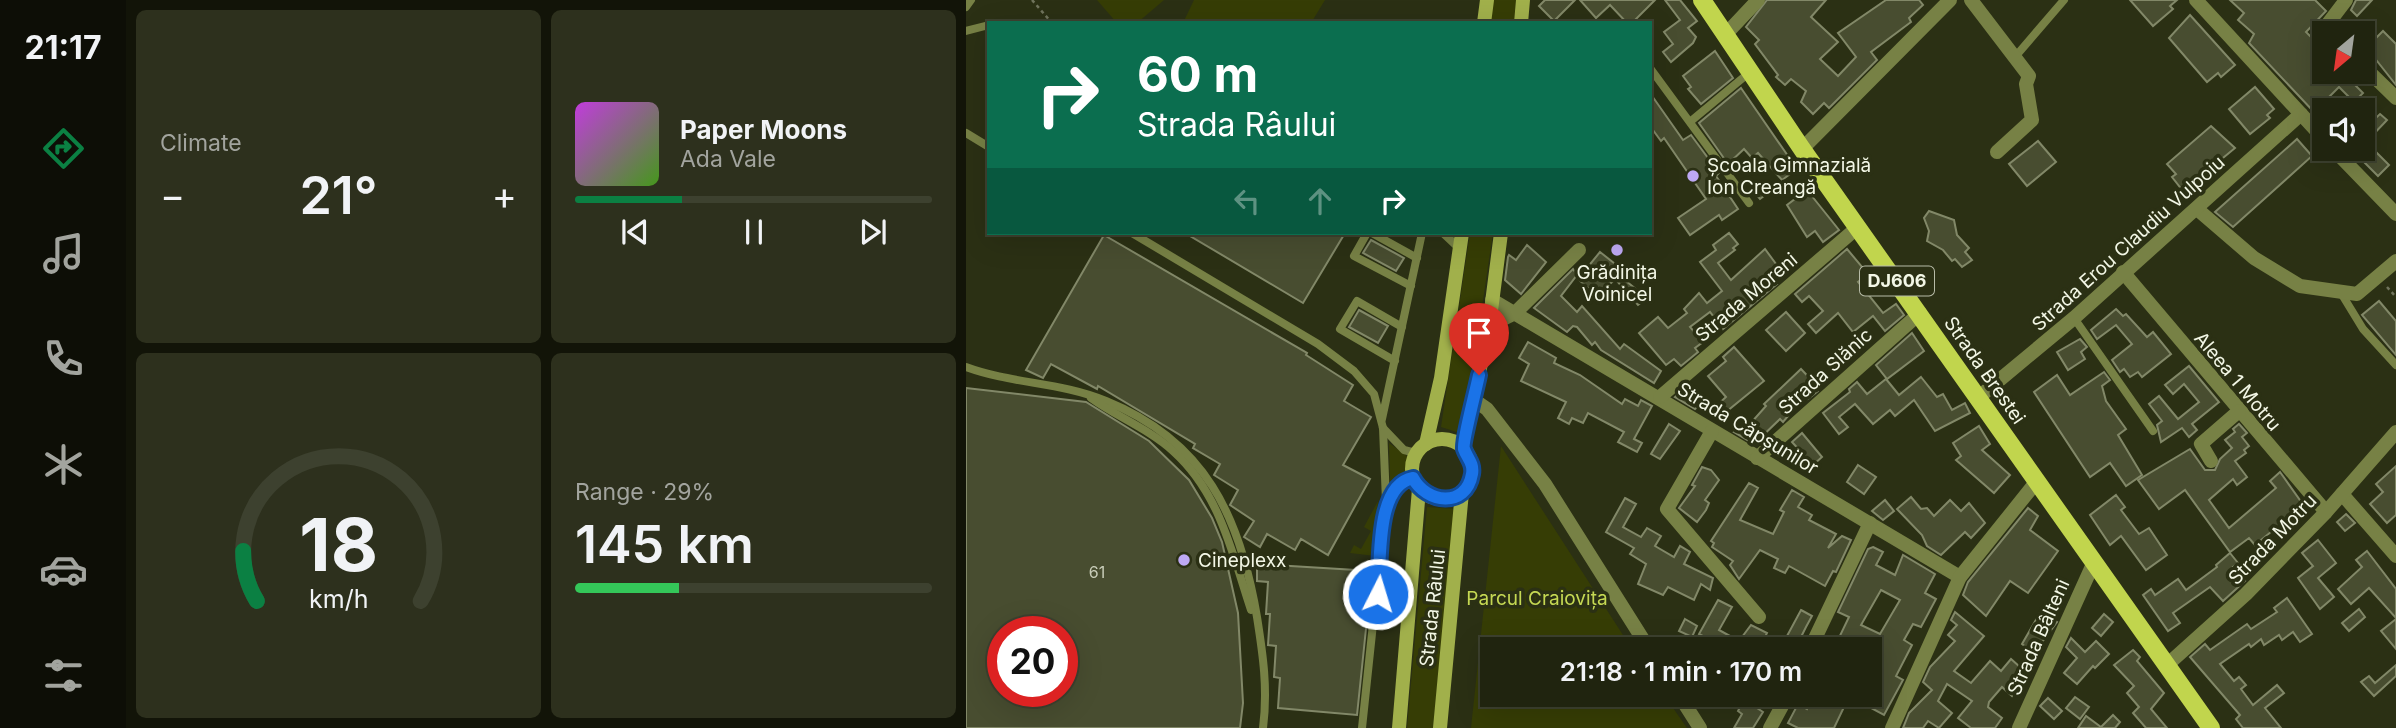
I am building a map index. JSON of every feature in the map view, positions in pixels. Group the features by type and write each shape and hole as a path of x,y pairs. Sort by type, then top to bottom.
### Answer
{"main road":[{"path":"1485,21 1487,0"},
{"path":"1521,21 1523,0"},
{"name":"Strada Brestei","path":"1702,0 1802,149 2211,728"},
{"name":"Strada Râului","path":"1399,728 1416,484 1412,466 1421,449 1441,378 1462,235"},
{"name":"Strada Râului","path":"1440,728 1462,492 1472,474 1471,460 1463,448 1489,326 1501,235"},
{"path":"1421,449 1445,439 1463,448"},
{"path":"1416,484 1427,495 1443,500 1462,492"}],"street":[{"path":"1726,35 1758,0"},
{"path":"1802,149 1950,0"},
{"path":"1971,0 2029,76 2026,84 2032,120 1997,152"},
{"path":"2196,0 2312,126"},
{"path":"2328,21 2346,0"},
{"path":"2375,78 2396,98"},
{"name":"Strada Erou Claudiu Vulpoiu","path":"1979,397 2074,318 2301,114"},
{"path":"2345,161 2396,214"},
{"path":"2197,209 2254,258 2300,286 2357,294 2396,261"},
{"name":"Strada Moreni","path":"1660,397 1858,227"},
{"path":"1489,326 1515,313 1579,250"},
{"name":"Aleea 1 Motru","path":"2123,272 2326,512"},
{"name":"Strada Căpșunilor","path":"1492,300 1960,577"},
{"name":"Strada Slănic","path":"1757,458 1920,313"},
{"path":"1474,400 1486,410 1545,484 1641,637"},
{"path":"2211,461 2201,444 2239,411"},
{"path":"1712,431 1667,509 1759,617"},
{"name":"Strada Motru","path":"2167,665 2246,594 2326,512 2396,432"},
{"path":"1892,728 1960,577 2037,481"},
{"path":"2342,494 2396,556"},
{"path":"1817,637 1870,523"},
{"name":"Strada Bâlteni","path":"2019,728 2094,562"},
{"path":"1687,707 1700,728"},
{"path":"1770,728 1781,707"}],"lane":[{"path":"966,7 971,0"},
{"path":"2015,57 2064,0"},
{"path":"966,31 987,26"},
{"path":"1652,71 1749,203"},
{"path":"1691,121 1750,72"},
{"path":"966,133 987,146"},
{"path":"1135,235 1318,344 1353,371 1374,394 1382,425 1386,501 1362,728"},
{"path":"1366,235 1354,256 1411,286"},
{"path":"1376,235 1417,258"},
{"path":"1382,425 1422,235"},
{"path":"1445,235 1460,249"},
{"path":"2341,293 2362,329 2396,365"},
{"path":"1395,361 1340,329 1357,301 1402,327"},
{"path":"2074,318 2153,431"},
{"path":"966,367 992,375 1080,391 1136,414 1186,451 1206,475 1246,557 1267,684 1263,728"},
{"path":"1382,425 1404,450 1421,449"},
{"path":"1386,501 1398,483 1416,484"}],"path":[{"path":"1032,0 1050,21"}],"green space":[{"path":"1097,0 1164,0 1139,21 1115,21"},
{"path":"1194,0 1325,0 1312,21 1184,21"},
{"path":"1493,0 1516,0 1514,21 1490,21"},
{"path":"1470,235 1493,235 1463,434 1441,427"},
{"path":"1389,443 1407,456 1407,472 1390,483"},
{"name":"Parcul Craiovița","path":"1501,446 1624,637 1481,637"},
{"path":"1378,501 1375,556 1350,553 1354,545 1361,549 1371,531 1364,527"},
{"path":"1427,507 1455,509 1433,728 1407,728"},
{"name":"Parcul Craiovița","path":"1480,643 1480,707 1672,707 1687,728 1471,728"}],"building":[{"path":"1545,0 1575,0 1554,21 1539,6"},
{"path":"1580,0 1655,0 1634,21 1625,21 1610,5 1596,18"},
{"path":"1665,0 1680,0 1697,21 1688,28 1696,37 1693,43 1671,62 1663,52 1673,44 1664,32 1680,20"},
{"path":"1767,0 1826,0 1811,17 1838,42 1820,59 1838,76 1856,57 1838,33 1886,0 1919,0 1923,5 1909,18 1911,22 1871,52 1877,60 1829,108 1824,103 1813,114 1801,102 1806,91 1791,79 1785,85 1776,77 1778,75 1755,44 1759,40 1746,27"},
{"path":"2130,0 2177,0 2170,6 2173,9 2153,26"},
{"path":"2230,0 2315,0 2326,11 2316,21 2312,21 2312,26 2306,32 2312,38 2312,84 2354,84 2363,93 2358,98 2350,98 2339,87 2328,98 2312,98 2312,110 2249,43 2254,34 2238,20 2244,13"},
{"path":"2356,0 2372,0 2357,16 2351,10"},
{"path":"2190,15 2235,65 2221,77 2218,73 2207,82 2169,38"},
{"path":"2383,31 2396,44 2396,85 2375,59 2375,35 2377,37"},
{"path":"1715,51 1733,78 1701,104 1688,89 1691,87 1683,76"},
{"path":"2255,87 2274,109 2267,115 2270,118 2250,134 2229,109"},
{"path":"1741,88 1797,169 1782,180 1758,153 1752,158 1744,149 1728,164 1699,123"},
{"path":"1652,96 1683,140 1691,135 1719,173 1716,176 1738,209 1722,220 1719,215 1690,235 1678,218 1706,199 1664,138 1661,141 1652,129"},
{"path":"2380,114 2387,120 2375,133 2375,119"},
{"path":"2211,126 2235,148 2183,191 2172,177 2176,174 2167,164"},
{"path":"2297,139 2312,156 2233,227 2215,212"},
{"path":"2038,141 2056,162 2027,186 2009,164"},
{"path":"2375,151 2389,165 2378,176 2363,161 2375,161"},
{"path":"1766,182 1772,190 1760,199 1753,191"},
{"path":"1807,190 1839,230 1823,242 1815,231 1807,237 1787,205"},
{"path":"1929,211 1954,220 1957,235 1969,248 1965,252 1972,260 1962,267 1955,259 1952,261 1943,250 1927,241 1929,231 1924,218"},
{"path":"1729,233 1738,244 1733,248 1735,250 1718,263 1731,280 1765,249 1779,268 1770,274 1777,284 1723,329 1710,312 1690,327 1703,342 1695,348 1698,352 1681,366 1674,359 1666,365 1639,333 1658,317 1668,328 1687,313 1684,309 1699,293 1707,303 1722,291 1700,262 1716,250 1713,245"},
{"path":"1104,235 1307,353 1306,355 1353,385 1344,401 1371,417 1343,465 1370,479 1328,555 1301,539 1295,550 1267,534 1260,547 1244,537 1254,521 1230,505 1238,490 1214,475 1220,464 1193,448 1195,444 1098,386 1097,389 1051,364 1043,378 1026,370"},
{"path":"1188,235 1344,235 1303,303"},
{"path":"1371,240 1404,258 1396,271 1363,253"},
{"path":"1527,245 1546,262 1521,294 1505,280 1509,255 1516,260"},
{"path":"1847,249 1868,274 1858,282 1883,313 1896,304 1904,315 1885,331 1873,316 1853,332 1838,313 1816,333 1808,324 1823,311 1809,296 1802,302 1795,294"},
{"path":"1600,252 1624,271 1597,296 1578,279"},
{"path":"1573,269 1577,275 1561,296 1577,312 1582,306 1620,349 1624,344 1661,371 1654,383 1601,350 1595,342 1592,345 1577,327 1573,326 1567,332 1534,308"},
{"path":"1621,277 1647,298 1638,305 1617,281"},
{"path":"2379,301 2396,321 2396,355 2362,315"},
{"path":"2116,309 2123,316 2126,314 2147,337 2153,332 2171,354 2142,377 2138,372 2130,377 2124,369 2120,372 2112,360 2132,344 2116,325 2097,339 2091,330"},
{"path":"1359,310 1388,326 1378,343 1349,327"},
{"path":"1786,312 1805,333 1786,351 1766,330"},
{"path":"1912,333 1924,351 1887,379 1876,365"},
{"path":"2080,339 2087,347 2081,352 2085,359 2068,370 2057,352"},
{"path":"1528,342 1556,358 1554,363 1580,375 1622,404 1625,399 1638,406 1641,400 1652,406 1634,439 1642,443 1637,452 1618,442 1624,432 1588,413 1583,423 1572,418 1569,424 1558,418 1566,402 1521,381 1529,364 1519,358"},
{"path":"1734,347 1764,381 1721,416 1714,408 1726,397 1708,376 1726,361 1723,357"},
{"path":"2189,366 2219,402 2192,424 2197,430 2189,437 2182,428 2161,442 2157,425 2162,421 2149,404 2159,396 2178,419 2199,402 2184,384 2173,394 2165,385"},
{"path":"1801,369 1818,387 1818,391 1808,399 1805,396 1783,422 1780,419 1754,444 1734,432 1747,421 1750,424 1766,406 1764,404"},
{"path":"2104,372 2110,380 2102,386 2106,401 2126,429 2118,435 2142,475 2126,486 2110,463 2090,477 2034,392 2057,375 2070,395"},
{"path":"1921,377 1937,397 1943,394 1952,410 1965,403 1970,413 1935,431 1914,400 1895,416 1890,410 1873,424 1855,404 1839,417 1848,427 1839,434 1823,413 1850,392 1849,389 1857,382 1867,394 1886,379 1899,395"},
{"path":"966,388 1086,402 1149,441 1189,480 1212,518 1222,542 1238,613 1243,703 1240,728 966,728"},
{"path":"1683,390 1690,390 1702,403 1695,409 1675,397"},
{"path":"1669,424 1680,431 1660,459 1651,454"},
{"path":"2239,424 2247,433 2242,437 2249,446 2244,450 2246,453 2235,461 2247,477 2237,485 2233,479 2209,500 2229,528 2276,488 2270,481 2280,472 2307,510 2276,535 2272,531 2255,545 2249,538 2230,552 2185,490 2159,509 2138,480 2190,449 2205,470 2215,470 2220,459 2232,448 2225,440 2235,432 2233,429"},
{"path":"1979,426 1990,444 1982,450 2010,475 1994,493 1956,460 1961,456 1953,443"},
{"path":"1802,433 1822,457 1813,465 1792,442"},
{"path":"1858,465 1876,477 1864,494 1847,482"},
{"path":"2396,466 2396,515 2387,523 2370,504 2383,492 2376,484"},
{"path":"1702,467 1711,470 1719,480 1705,500 1709,503 1697,522 1679,508 1695,486 1692,485"},
{"path":"1749,483 1758,488 1740,520 1773,534 1784,512 1780,510 1792,490 1804,497 1798,507 1812,515 1809,520 1836,534 1828,548 1842,536 1851,540 1836,572 1833,571 1825,586 1789,566 1785,573 1774,568 1778,559 1760,550 1739,579 1730,565 1733,561 1712,547 1714,543 1711,541"},
{"path":"2116,495 2125,507 2121,510 2139,534 2149,528 2167,555 2146,570 2121,536 2110,545 2090,515"},
{"path":"1911,497 1921,509 1927,508 1934,516 1950,500 1961,511 1969,503 1985,523 1971,538 1965,532 1941,555 1927,546 1922,535 1897,509"},
{"path":"1625,498 1636,504 1623,527 1641,537 1647,528 1661,536 1655,546 1674,557 1680,546 1690,552 1684,564 1713,578 1710,590 1701,584 1694,600 1668,587 1663,595 1638,584 1646,564 1630,554 1634,548 1606,532"},
{"path":"1885,500 1894,511 1883,520 1872,511"},
{"path":"2028,508 2038,516 2030,530 2058,551 2028,593 2010,581 1986,616 1963,595 1968,582"},
{"path":"2346,514 2355,523 2345,531 2337,522"},
{"path":"2318,540 2336,563 2318,578 2334,597 2320,609 2298,578 2313,566 2302,553"},
{"path":"1873,547 1883,552 1876,565 1895,575 1903,555 1935,574 1925,593 1936,599 1921,627 1913,624 1904,640 1912,645 1896,676 1903,680 1884,715 1869,707 1882,707 1882,637 1839,637 1849,617 1838,612 1868,549","holes":["1881,590 1900,600 1880,634 1861,625"]},
{"path":"2367,551 2396,589 2396,618 2369,588 2351,604 2338,589 2362,567 2356,560"},
{"path":"2230,553 2238,563 2233,567 2245,581 2223,601 2210,587 2173,613 2180,623 2168,631 2143,595 2151,589 2155,595 2178,579 2186,590 2217,567"},
{"path":"1257,564 1372,571 1357,715 1278,708 1280,678 1274,677 1276,646 1268,645 1268,582 1257,581"},
{"path":"2287,598 2312,634 2300,642 2293,632 2282,640 2279,635 2264,645 2261,639 2220,664 2234,681 2239,677 2246,685 2241,689 2253,705 2277,685 2284,693 2265,708 2281,728 2243,728 2236,719 2240,715 2190,657 2205,644 2210,650 2247,624 2251,629 2277,612 2274,608"},
{"path":"1718,600 1732,607 1719,630 1732,637 1705,637 1699,634"},
{"path":"2359,609 2365,617 2349,631 2342,623"},
{"path":"1801,610 1812,616 1801,637 1786,637"},
{"path":"2041,611 2057,622 2034,653 2022,644"},
{"path":"1955,612 1984,636 1954,671 1971,683 1990,661 2001,671 2011,659 2029,675 2012,696 2002,687 1989,702 1988,707 2002,718 1995,728 1971,728 1958,718 1972,701 1947,684 1938,701 1952,713 1939,728 1928,721 1923,728 1903,728 1909,713 1932,690 1923,682 1930,667 1955,641 1948,635 1957,625 1951,620"},
{"path":"2104,614 2113,622 2101,636 2092,628"},
{"path":"1685,619 1697,626 1692,637 1679,631"},
{"path":"2396,619 2396,649 2381,631"},
{"path":"1751,625 1767,633 1765,637 1742,637"},
{"path":"2071,638 2085,652 2096,641 2109,654 2095,668 2093,666 2077,684 2064,673 2077,658 2066,647"},
{"path":"2133,650 2140,657 2137,661 2164,693 2151,709 2167,728 2146,728 2133,713 2139,707 2127,693 2134,686 2114,665"},
{"path":"2396,665 2396,676 2374,696 2361,682 2369,676 2375,683"},
{"path":"2075,697 2089,707 2080,719 2066,708"},
{"path":"2048,698 2062,711 2054,719 2040,706"},
{"path":"1740,707 1758,707 1763,712 1753,728 1734,728 1742,714 1738,711"},
{"path":"1796,707 1844,707 1834,728 1798,728 1788,723"},
{"path":"2113,715 2120,722 2115,728 2078,728 2086,716 2101,727"}],"place":[{"name":"Școala Gimnazială Ion Creangă","path":"1693,176"},
{"name":"Grădinița Voinicel","path":"1617,250"},
{"name":"Cineplexx","path":"1184,560"}],"route":[{"path":"1378,594 1386,501 1392,490 1398,483 1413,478 1419,489 1427,495 1443,500 1462,492 1470,481 1471,460 1463,448 1479,375"}]}
